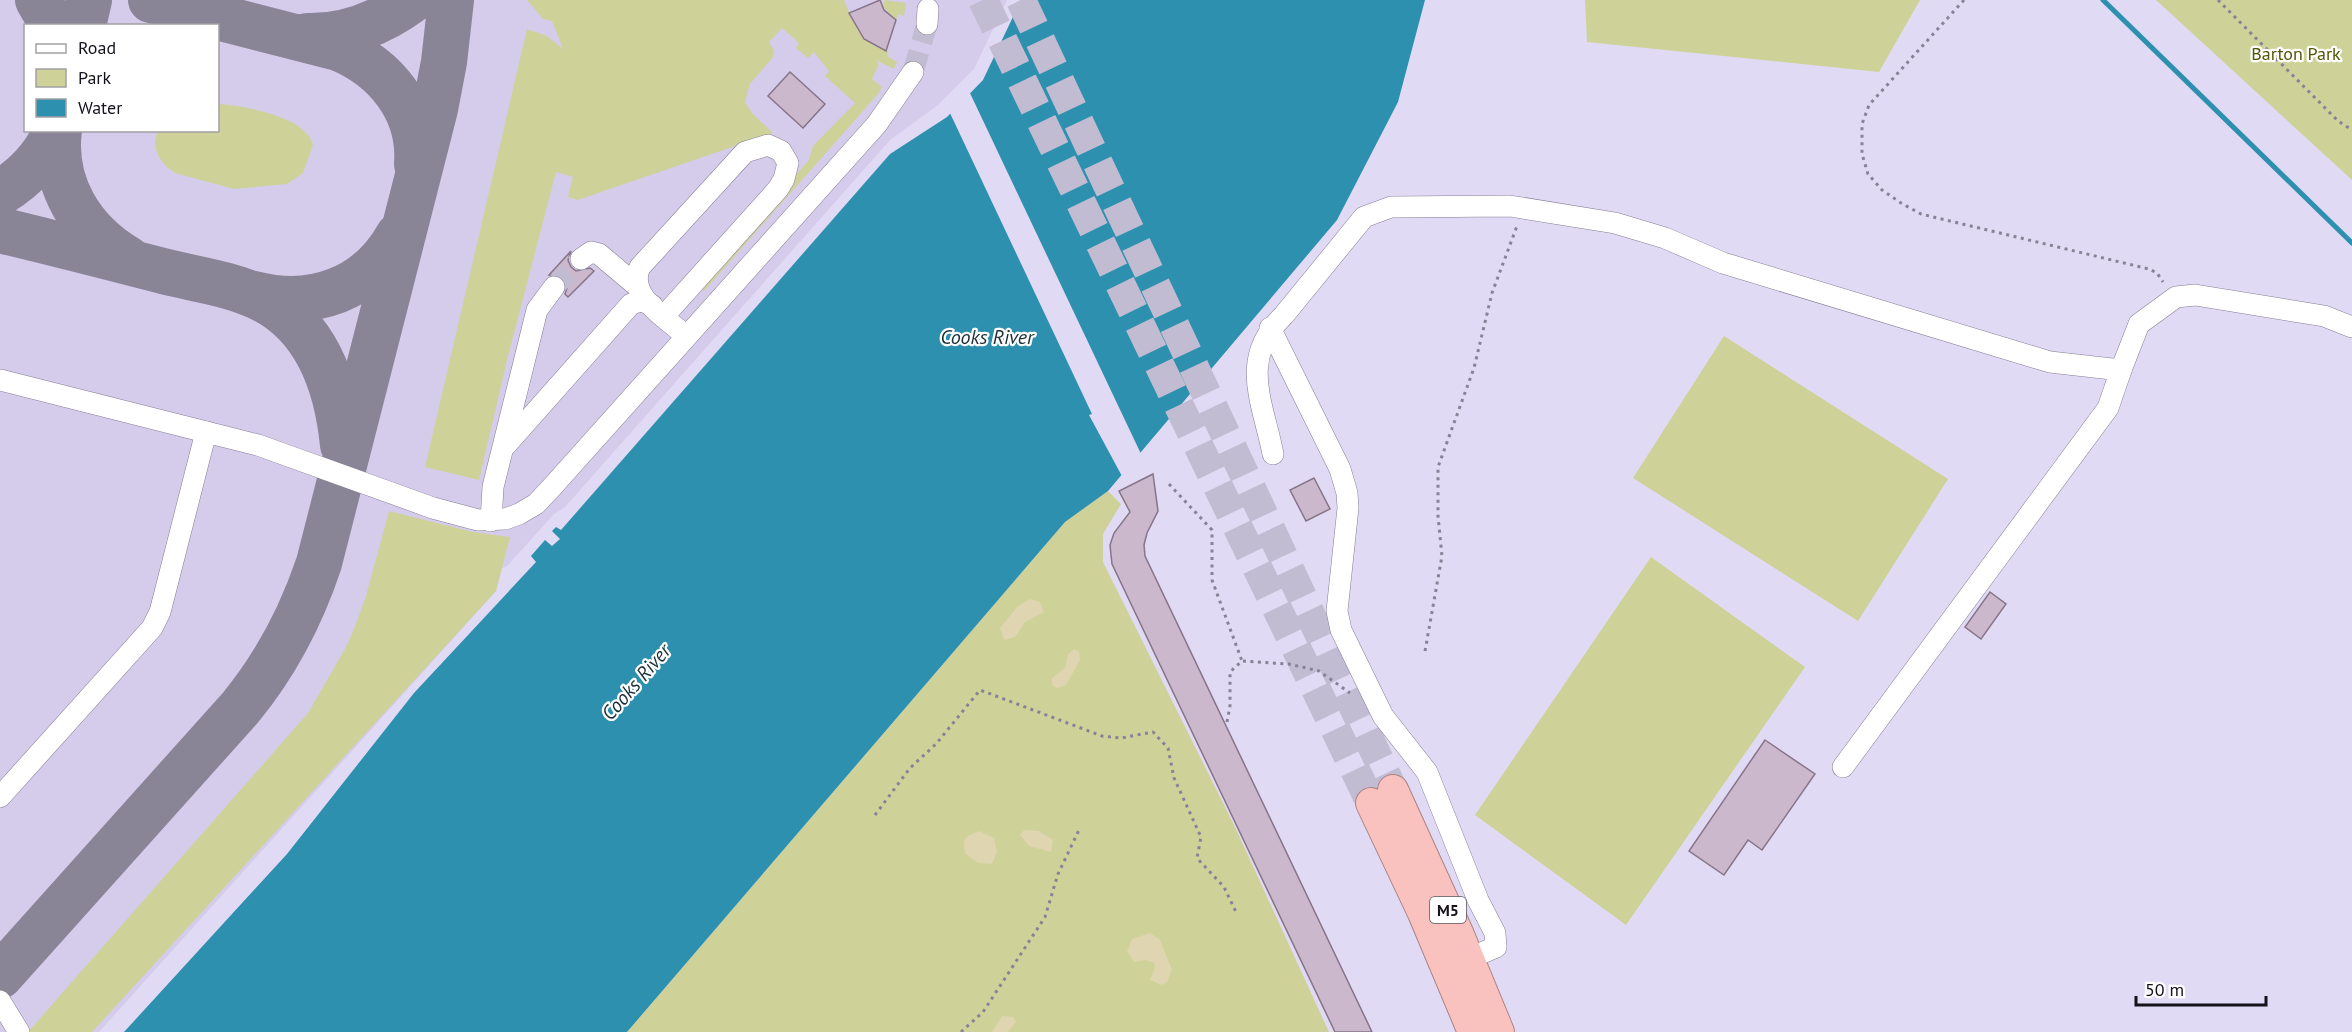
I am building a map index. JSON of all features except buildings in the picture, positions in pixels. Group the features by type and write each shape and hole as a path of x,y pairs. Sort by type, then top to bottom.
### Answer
{"highway":[{"name":"M5","path":"1382,797 1499,1032"},
{"name":"M5","path":"1456,948 1473,1032"}],"lane":[{"path":"0,380 258,445 433,508 478,520 491,521 519,514 536,504 878,124 913,72"},
{"path":"637,280 646,260 745,152 768,145 787,157 788,171 778,189 658,310"},
{"path":"1274,454 1257,390 1256,369 1261,346 1270,328 1284,315 1364,217 1391,207 1510,206 1523,210 1614,223 1665,238 1724,263 2050,362 2121,370"},
{"path":"581,259 591,252 599,254 637,280 658,310 686,336"},
{"path":"491,521 493,487 537,310 554,287"},
{"path":"1843,767 2108,408 2139,324 2176,297 2195,295 2324,316 2352,327"},
{"path":"501,453 509,440 631,304 641,301 658,310"},
{"path":"1270,328 1340,469 1347,493 1347,530 1338,611 1341,630 1397,737 1427,772 1478,900 1495,933 1496,946 1456,948"},
{"path":"2016,340 2050,362"},
{"path":"0,797 152,628 160,612 206,432"},
{"path":"0,1001 19,1032"}],"path":[{"path":"1964,0 1869,105 1862,124 1862,154 1869,174 1882,190 1921,214 2149,270 2157,273 2176,297"},
{"path":"2218,0 2338,121 2352,130"},
{"path":"1425,651 1442,556 1438,516 1438,467 1474,368 1492,293 1523,210"},
{"path":"1169,484 1212,530 1212,580 1242,661"},
{"path":"1227,722 1230,706 1230,672 1242,661 1289,664 1319,671 1354,695 1372,693"},
{"path":"875,815 910,768 936,744 980,690 1102,736 1121,738 1153,732 1168,748 1176,784 1201,837 1197,858 1224,887 1236,912"},
{"path":"961,1032 983,1012 1045,917 1058,874 1079,830"}],"shaded area":[{"path":"0,0 1007,0 974,69 937,106 891,139 565,507 554,514 507,566 502,568 496,591 99,1032 0,1032"}],"green space":[{"path":"527,0 844,0 855,25 865,39 889,51 887,56 897,62 894,69 876,60 879,64 872,79 882,87 878,94 704,291 698,285 809,160 813,146 855,103 825,76 829,71 814,52 808,58 796,48 799,43 782,28 769,42 774,51 773,57 750,84 745,102 752,113 773,133 578,200 568,197 573,177 556,172 507,360 479,480 425,467 527,29 547,36 563,49 552,21 543,19"},
{"path":"884,0 906,3 904,16 898,14 896,20 884,8"},
{"path":"1585,0 1920,0 1879,72 1587,42"},
{"name":"Barton Park","path":"2156,0 2352,0 2352,180"},
{"path":"219,104 257,110 286,120 308,135 313,145 303,173 287,184 234,189 175,173 158,155 158,132 219,132"},
{"path":"1724,336 1948,479 1858,621 1633,478"},
{"path":"1108,491 1121,504 1103,534 1103,562 1235,827 1329,1032 627,1032 1065,522"},
{"path":"389,511 473,532 510,537 496,591 92,1032 28,1032 308,713 354,629 366,596"},
{"path":"1651,557 1805,667 1626,925 1475,815"}],"sand":[{"path":"1030,599 1040,602 1044,612 1025,622 1015,637 1004,640 1000,628 1018,606"},
{"path":"1074,649 1079,652 1080,660 1066,685 1057,688 1052,685 1052,678 1065,668 1068,654"},
{"path":"1024,830 1039,831 1053,840 1051,852 1029,846 1020,835"},
{"path":"979,831 994,838 997,852 992,864 978,863 965,853 966,837"},
{"path":"1150,933 1160,940 1172,970 1167,982 1162,985 1150,980 1155,967 1154,963 1146,960 1134,962 1127,951 1132,939"},
{"path":"1002,1016 1013,1017 1016,1022 1008,1032 992,1032"}],"water":[{"name":"Cooks River","path":"1021,0 1425,0 1398,102 1337,220 1108,491 1065,522 627,1032 124,1032 287,854 414,693 536,562 531,556 545,540 552,546 560,539 552,531 556,527 561,530 890,154 947,117 983,80"}],"pier":[{"path":"969,91 1142,456 1123,478 1089,415 1092,414 949,111"}],"waterway":[{"path":"2103,0 2352,243"}],"taxiway":[{"path":"38,0 52,24"},
{"path":"83,24 89,0"},
{"path":"151,0 338,48 355,56 385,79 397,93 413,126 417,144 417,164"},
{"path":"307,36 336,34 362,27 412,0"},
{"path":"0,976 241,707 266,674 296,621 319,563 435,109 444,62 451,0"},
{"path":"0,193 33,166 46,150 55,132"},
{"path":"59,132 60,170 74,205 97,235 128,259"},
{"path":"0,230 222,284 256,296 277,307 308,338 320,357 335,400 343,445"},
{"path":"254,294 297,299 337,290 355,282 371,270 398,236"}],"tunnel":[{"path":"983,0 1371,803"},
{"path":"1021,0 1393,790"},
{"path":"913,72 927,24"},
{"path":"554,287 581,259"}]}
